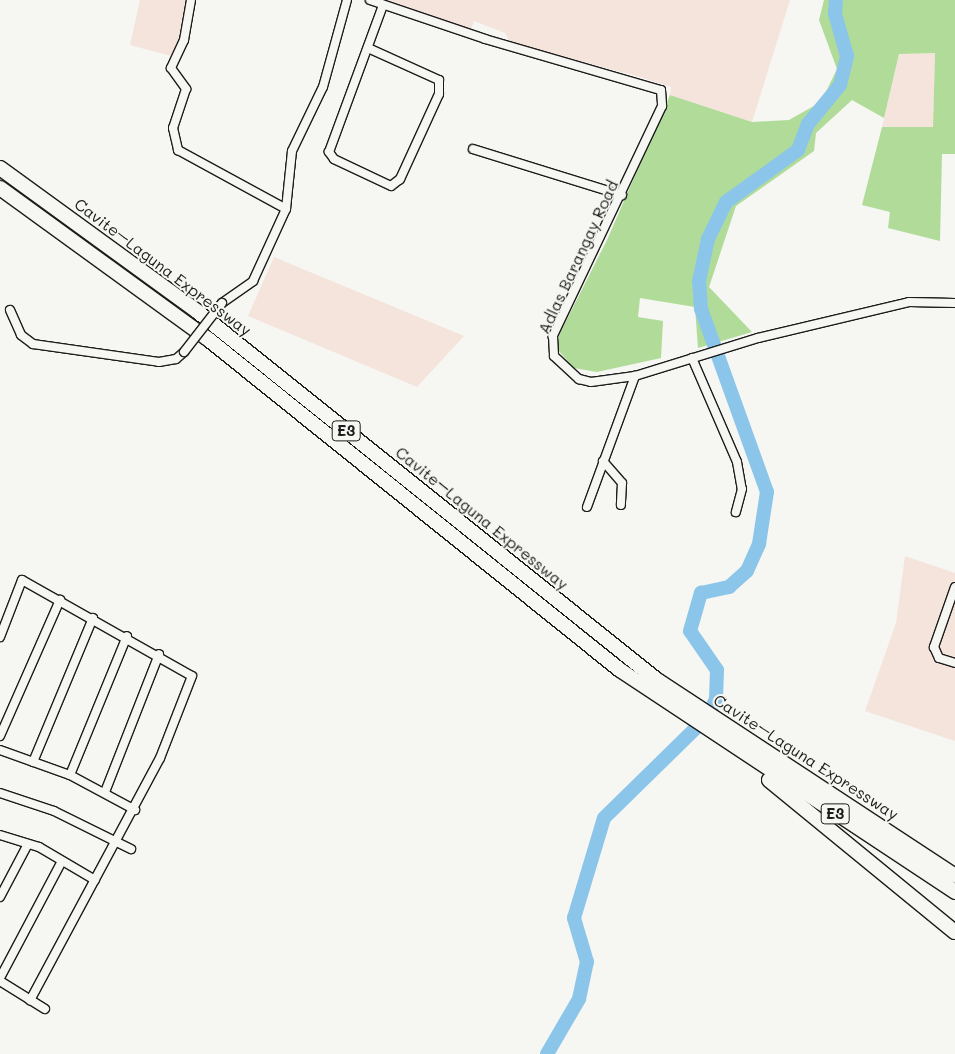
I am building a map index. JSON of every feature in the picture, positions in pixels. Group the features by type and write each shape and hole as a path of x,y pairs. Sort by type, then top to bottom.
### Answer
{"highway":[{"name":"Cavite–Laguna Expressway","path":"0,168 198,312 687,701 718,729 955,892"},
{"name":"Cavite–Laguna Expressway","path":"0,188 208,339 679,713 718,729 955,876"},
{"path":"718,729 955,932"}],"street":[{"path":"191,0 184,40 171,68 186,89 173,128 178,150 286,209"},
{"path":"10,310 20,335 33,344 159,362 176,359 184,352 222,303 253,281 286,209 292,151 323,86 347,0"},
{"name":"Adlas Barangay Road","path":"370,0 492,42 655,86 661,90 662,106 552,346 559,364 579,379 591,382 635,376 724,347 909,302 955,303"},
{"path":"368,48 439,80 438,94 404,171 391,186 329,155 383,5"},
{"path":"473,149 622,195"},
{"path":"692,358 737,462 742,489 736,512"},
{"path":"587,507 635,376"},
{"path":"604,461 622,483 621,505"},
{"path":"0,637 22,580 159,654 192,676 135,810 30,1000"},
{"path":"955,587 934,646 936,656 955,664"},
{"path":"0,736 60,600"},
{"path":"33,762 93,618"},
{"path":"70,775 127,636"},
{"path":"105,792 159,654"},
{"path":"0,750 70,775 105,792 135,810"},
{"path":"0,793 54,811 115,844 131,849"},
{"path":"0,835 28,844 95,880"},
{"path":"0,897 28,844"},
{"path":"44,1009 0,979 62,861"}],"shaded area":[{"path":"140,0 189,0 175,57 130,45"},
{"path":"384,0 790,0 752,122 670,95 671,87 510,42 505,33 474,21 471,29"},
{"path":"935,53 933,128 882,127 899,54"},
{"path":"274,257 464,336 417,387 248,316"},
{"path":"905,556 955,573 955,741 865,711 896,623"}],"green space":[{"path":"824,0 955,0 955,154 942,154 940,241 888,228 890,212 862,205 882,127 933,127 935,53 899,54 884,118 852,100 816,133 814,151 736,206 709,287 752,332 698,348 695,307 640,298 638,317 663,321 661,358 597,372 574,368 557,349 559,335 607,240 670,95 752,122 789,120 821,102 837,69 819,20"}],"waterway":[{"path":"547,1054 579,999 587,962 574,918 604,818 707,717 716,699 717,670 690,631 701,593 729,587 747,571 759,544 767,492 701,309 699,281 708,239 726,202 798,150 808,124 840,85 847,56 835,14 836,0"}]}
